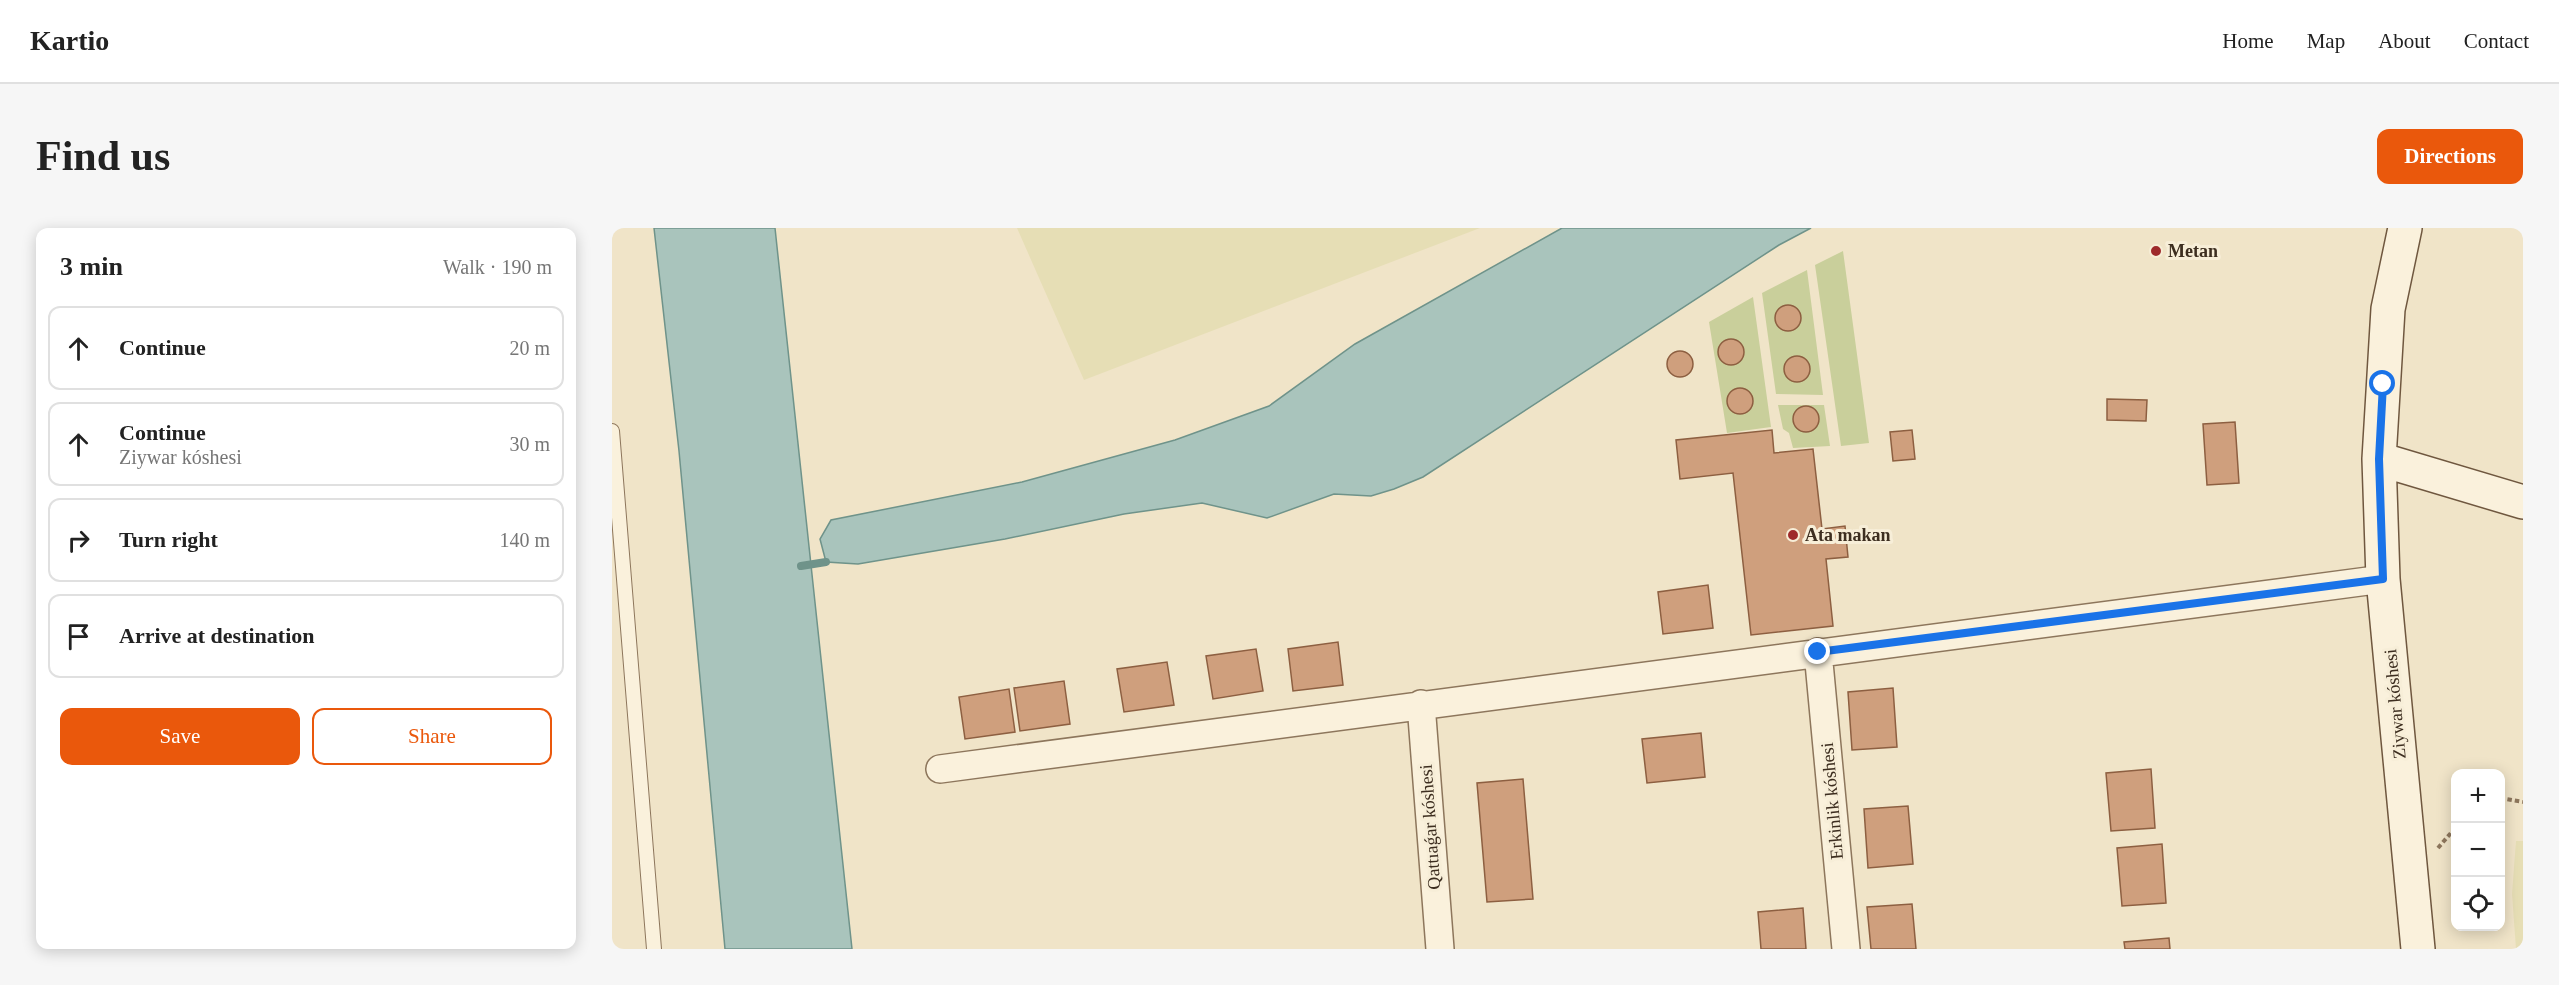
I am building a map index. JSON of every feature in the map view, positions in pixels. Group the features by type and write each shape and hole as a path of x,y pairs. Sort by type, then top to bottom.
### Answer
{"main road":[{"name":"Ziywar kóshesi","path":"2405,228 2388,309 2379,459 2383,579 2418,949"},
{"path":"2379,459 2523,502"}],"street":[{"path":"940,769 2383,579"},
{"name":"Erkinlik kóshesi","path":"1818,652 1845,949"},
{"name":"Qattıaǵar kóshesi","path":"1421,704 1440,949"}],"lane":[{"path":"612,431 654,949"}],"path":[{"path":"2505,799 2523,802"}],"shaded area":[{"path":"1017,228 1480,228 1084,380"},
{"path":"2516,841 2523,841 2523,949 2516,949 2512,894"}],"green space":[{"path":"1843,251 1869,443 1841,446 1815,265"},
{"path":"1807,270 1823,395 1776,394 1762,293"},
{"path":"1753,297 1771,427 1727,433 1709,322"},
{"path":"1778,405 1824,405 1830,446 1793,448 1789,433 1783,429"}],"water":[{"path":"654,228 775,228 852,949 725,949 679,451"},
{"path":"1562,228 1811,228 1779,245 1423,477 1394,489 1371,496 1334,494 1267,518 1202,503 1124,514 1005,539 858,564 826,562 820,539 831,520 1022,482 1175,440 1269,406 1355,344"}],"building":[{"path":"1788,305 1797,309 1801,318 1797,327 1788,331 1779,327 1775,318 1779,309"},
{"path":"1731,339 1740,343 1744,352 1740,361 1731,365 1722,361 1718,352 1722,343"},
{"path":"1680,351 1689,355 1693,364 1689,373 1680,377 1671,373 1667,364 1671,355"},
{"path":"1797,356 1806,360 1810,369 1806,378 1797,382 1788,378 1784,369 1788,360"},
{"path":"1740,388 1749,392 1753,401 1749,410 1740,414 1731,410 1727,401 1731,392"},
{"path":"2107,399 2147,400 2146,421 2107,420"},
{"path":"1806,406 1815,410 1819,419 1815,428 1806,432 1797,428 1793,419 1797,410"},
{"path":"2235,422 2239,483 2207,485 2203,424"},
{"name":"Ata makan","path":"1772,430 1774,453 1813,449 1822,529 1845,526 1848,557 1826,559 1833,626 1751,635 1733,473 1680,479 1676,440"},
{"path":"1912,430 1915,459 1893,461 1890,432"},
{"path":"1708,585 1713,628 1663,634 1658,592"},
{"path":"1338,642 1343,685 1293,691 1288,649"},
{"path":"1256,649 1263,691 1213,699 1206,656"},
{"path":"1167,662 1174,705 1124,712 1117,669"},
{"path":"1064,681 1070,724 1020,731 1014,688"},
{"path":"1893,688 1897,747 1852,750 1848,692"},
{"path":"1009,689 1015,732 965,739 959,697"},
{"path":"1701,733 1705,777 1647,783 1642,739"},
{"path":"2151,769 2155,828 2111,831 2106,773"},
{"path":"1523,779 1533,899 1487,902 1477,783"},
{"path":"1908,806 1913,864 1868,868 1864,809"},
{"path":"2162,844 2166,903 2122,906 2117,848"},
{"path":"1912,904 1916,949 1871,949 1867,907"},
{"path":"1803,908 1806,949 1761,949 1758,912"},
{"path":"2169,938 2170,949 2125,949 2124,942"}],"waterway":[{"path":"801,566 826,562"}],"place":[{"name":"Metan","path":"2156,251"},
{"name":"Ata makan","path":"1793,535"}],"route":[{"path":"1818,652 2383,579 2379,459 2383,384"}]}
